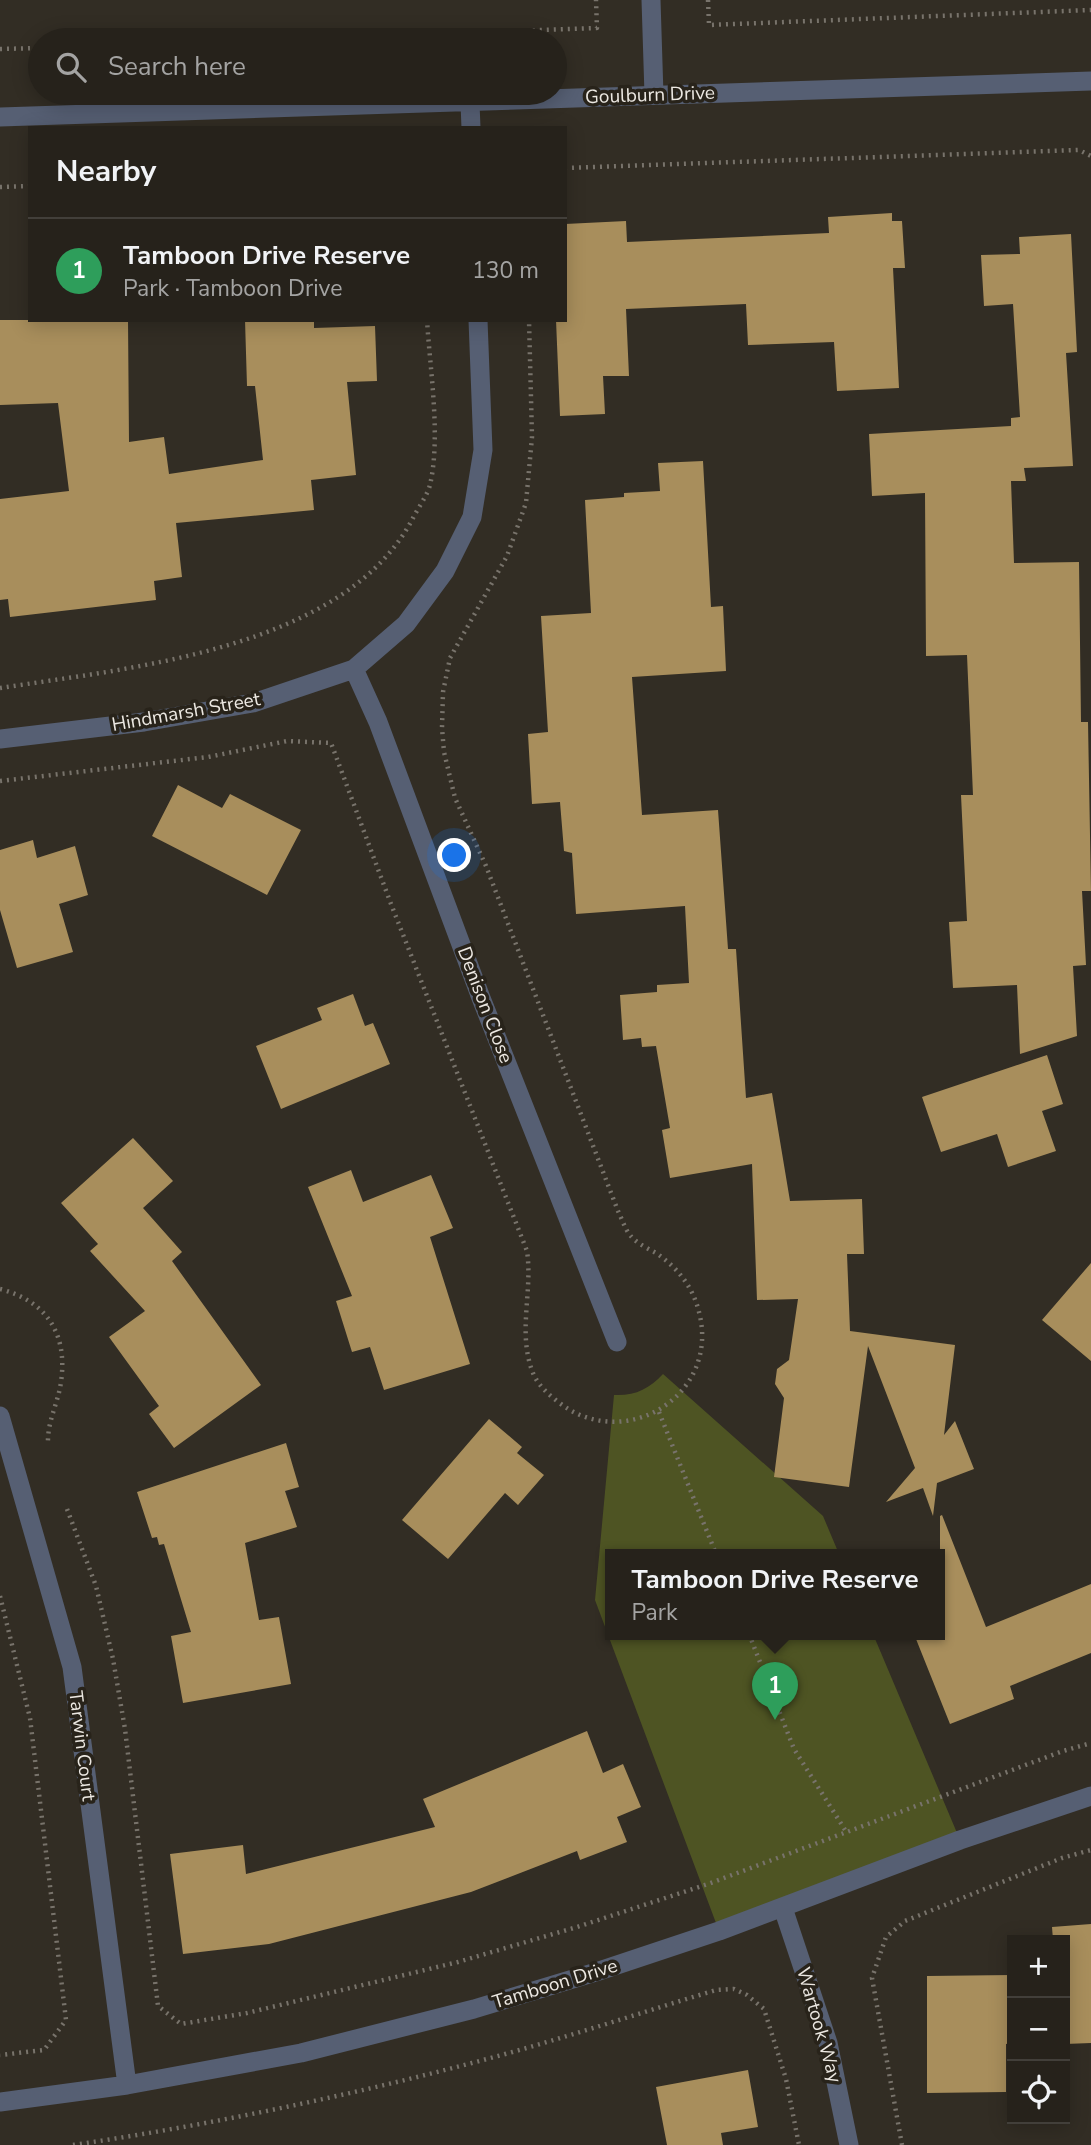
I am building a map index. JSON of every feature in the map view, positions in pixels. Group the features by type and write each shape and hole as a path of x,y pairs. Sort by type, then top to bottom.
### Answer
{"street":[{"path":"651,0 654,95"},
{"name":"Goulburn Drive","path":"567,99 1091,80"},
{"name":"Goulburn Drive","path":"0,117 403,105"},
{"path":"470,105 471,126"},
{"name":"Hindmarsh Street","path":"0,739 144,722 253,703 354,669 406,624 445,570 472,517 483,450 478,322"},
{"name":"Denison Close","path":"354,669 377,722 486,1010 617,1342"},
{"name":"Tarwin Court","path":"0,1416 72,1667 127,2085"},
{"name":"Tamboon Drive","path":"0,2102 127,2085 301,2053 474,2009 608,1968 783,1908 960,1840 1091,1796"},
{"name":"Wartook Way","path":"783,1908 828,2043 849,2145"}],"path":[{"path":"567,29 597,28 596,0"},
{"path":"708,0 709,24 1091,10"},
{"path":"0,50 28,49"},
{"path":"567,168 1079,150 1091,156"},
{"path":"0,187 28,186"},
{"path":"0,688 143,664 210,650 260,635 320,609 370,573 403,537 429,486 435,438 427,322"},
{"path":"0,781 208,757 287,741 331,743 527,1251 530,1272 525,1332 533,1374 544,1391 574,1413 611,1423 631,1422 659,1411 676,1398 688,1383 702,1340 700,1315 694,1294 682,1277 657,1254 630,1235 618,1211 486,866 454,798 444,752 443,692"},
{"path":"659,1411 714,1549"},
{"path":"0,1596 30,1718 66,2020 44,2050 0,2055"},
{"path":"751,1640 794,1749 847,1833"},
{"path":"158,2006 181,2024 247,2013 458,1962 708,1884 1063,1751 1091,1743"},
{"path":"902,2145 872,1978 886,1937 905,1921 1062,1858 1091,1850"},
{"path":"73,2145 210,2124 343,2095 496,2056 716,1990 734,1989 747,1995 764,2009 786,2079 799,2145"}],"green space":[{"path":"663,1374 823,1516 837,1549 605,1549 605,1627 595,1600 614,1395 629,1394 652,1384"},
{"path":"610,1640 876,1640 960,1840 719,1931"}],"building":[{"path":"892,213 892,221 902,221 905,268 893,268 899,388 837,391 834,342 748,345 746,304 626,309 629,376 603,376 605,414 560,416 556,322 567,322 567,224 626,221 627,242 829,233 828,217"},
{"path":"1071,234 1077,352 1066,353 1073,466 1024,468 1026,481 1011,481 1014,563 1079,562 1081,722 1088,722 1091,891 1082,891 1086,965 1073,966 1077,1036 1020,1054 1017,985 953,988 949,922 967,921 961,795 973,795 967,655 926,656 925,493 872,496 869,434 1011,426 1011,418 1020,417 1013,304 984,306 981,255 1020,254 1019,237"},
{"path":"0,320 128,322 129,442 164,437 169,474 263,460 255,386 247,386 245,322 314,322 314,328 375,326 377,381 347,382 356,475 311,480 314,510 176,523 182,577 154,581 156,600 10,617 8,599 0,600 0,499 69,491 58,403 0,405"},
{"path":"703,461 711,607 723,606 726,671 632,677 642,815 718,810 728,949 736,949 746,1098 772,1093 790,1201 862,1199 864,1254 847,1254 850,1331 955,1345 944,1435 955,1421 974,1469 937,1483 933,1516 923,1488 886,1502 915,1468 868,1346 849,1487 774,1477 784,1398 775,1384 777,1369 789,1360 798,1299 757,1300 752,1164 670,1178 662,1130 670,1128 656,1046 642,1047 641,1038 623,1040 620,995 657,992 657,985 689,983 685,906 576,914 572,853 564,851 560,802 532,804 528,734 548,732 541,616 591,613 585,500 624,497 624,493 660,491 658,463"},
{"path":"178,785 222,808 230,794 301,830 267,895 152,836"},
{"path":"33,840 37,858 75,846 88,895 59,904 73,952 17,968 0,910 0,850"},
{"path":"353,994 365,1026 373,1023 390,1064 281,1109 256,1046 322,1020 317,1008"},
{"path":"1047,1055 1063,1104 1042,1111 1056,1151 1008,1167 997,1134 941,1152 922,1097"},
{"path":"133,1138 173,1181 143,1208 182,1252 172,1261 261,1385 174,1448 149,1414 159,1406 109,1337 145,1311 90,1251 98,1244 61,1203"},
{"path":"351,1170 363,1202 431,1175 453,1228 430,1237 470,1364 384,1390 370,1347 352,1352 336,1301 352,1296 308,1187"},
{"path":"1091,1263 1091,1361 1042,1320"},
{"path":"489,1419 522,1447 517,1453 544,1475 518,1505 505,1493 448,1559 402,1520"},
{"path":"286,1443 299,1487 285,1491 297,1527 245,1543 259,1620 279,1617 291,1684 183,1703 171,1636 191,1632 164,1544 159,1545 157,1537 152,1538 137,1492"},
{"path":"942,1515 986,1627 1091,1584 1091,1653 1010,1686 1014,1699 950,1724 916,1640 945,1640 945,1549 940,1549"},
{"path":"587,1731 603,1773 623,1764 641,1807 617,1817 627,1842 580,1860 577,1851 471,1892 269,1944 183,1954 170,1854 243,1845 246,1874 435,1827 423,1799"},
{"path":"1091,1924 1091,2043 1070,2044 1070,1935 1053,1935 1052,1927"},
{"path":"1007,1975 1006,2092 927,2093 927,1976"},
{"path":"748,2070 758,2127 721,2133 723,2145 667,2145 656,2087"}],"place":[{"name":"Tamboon Drive Reserve","path":"775,1720"}]}
